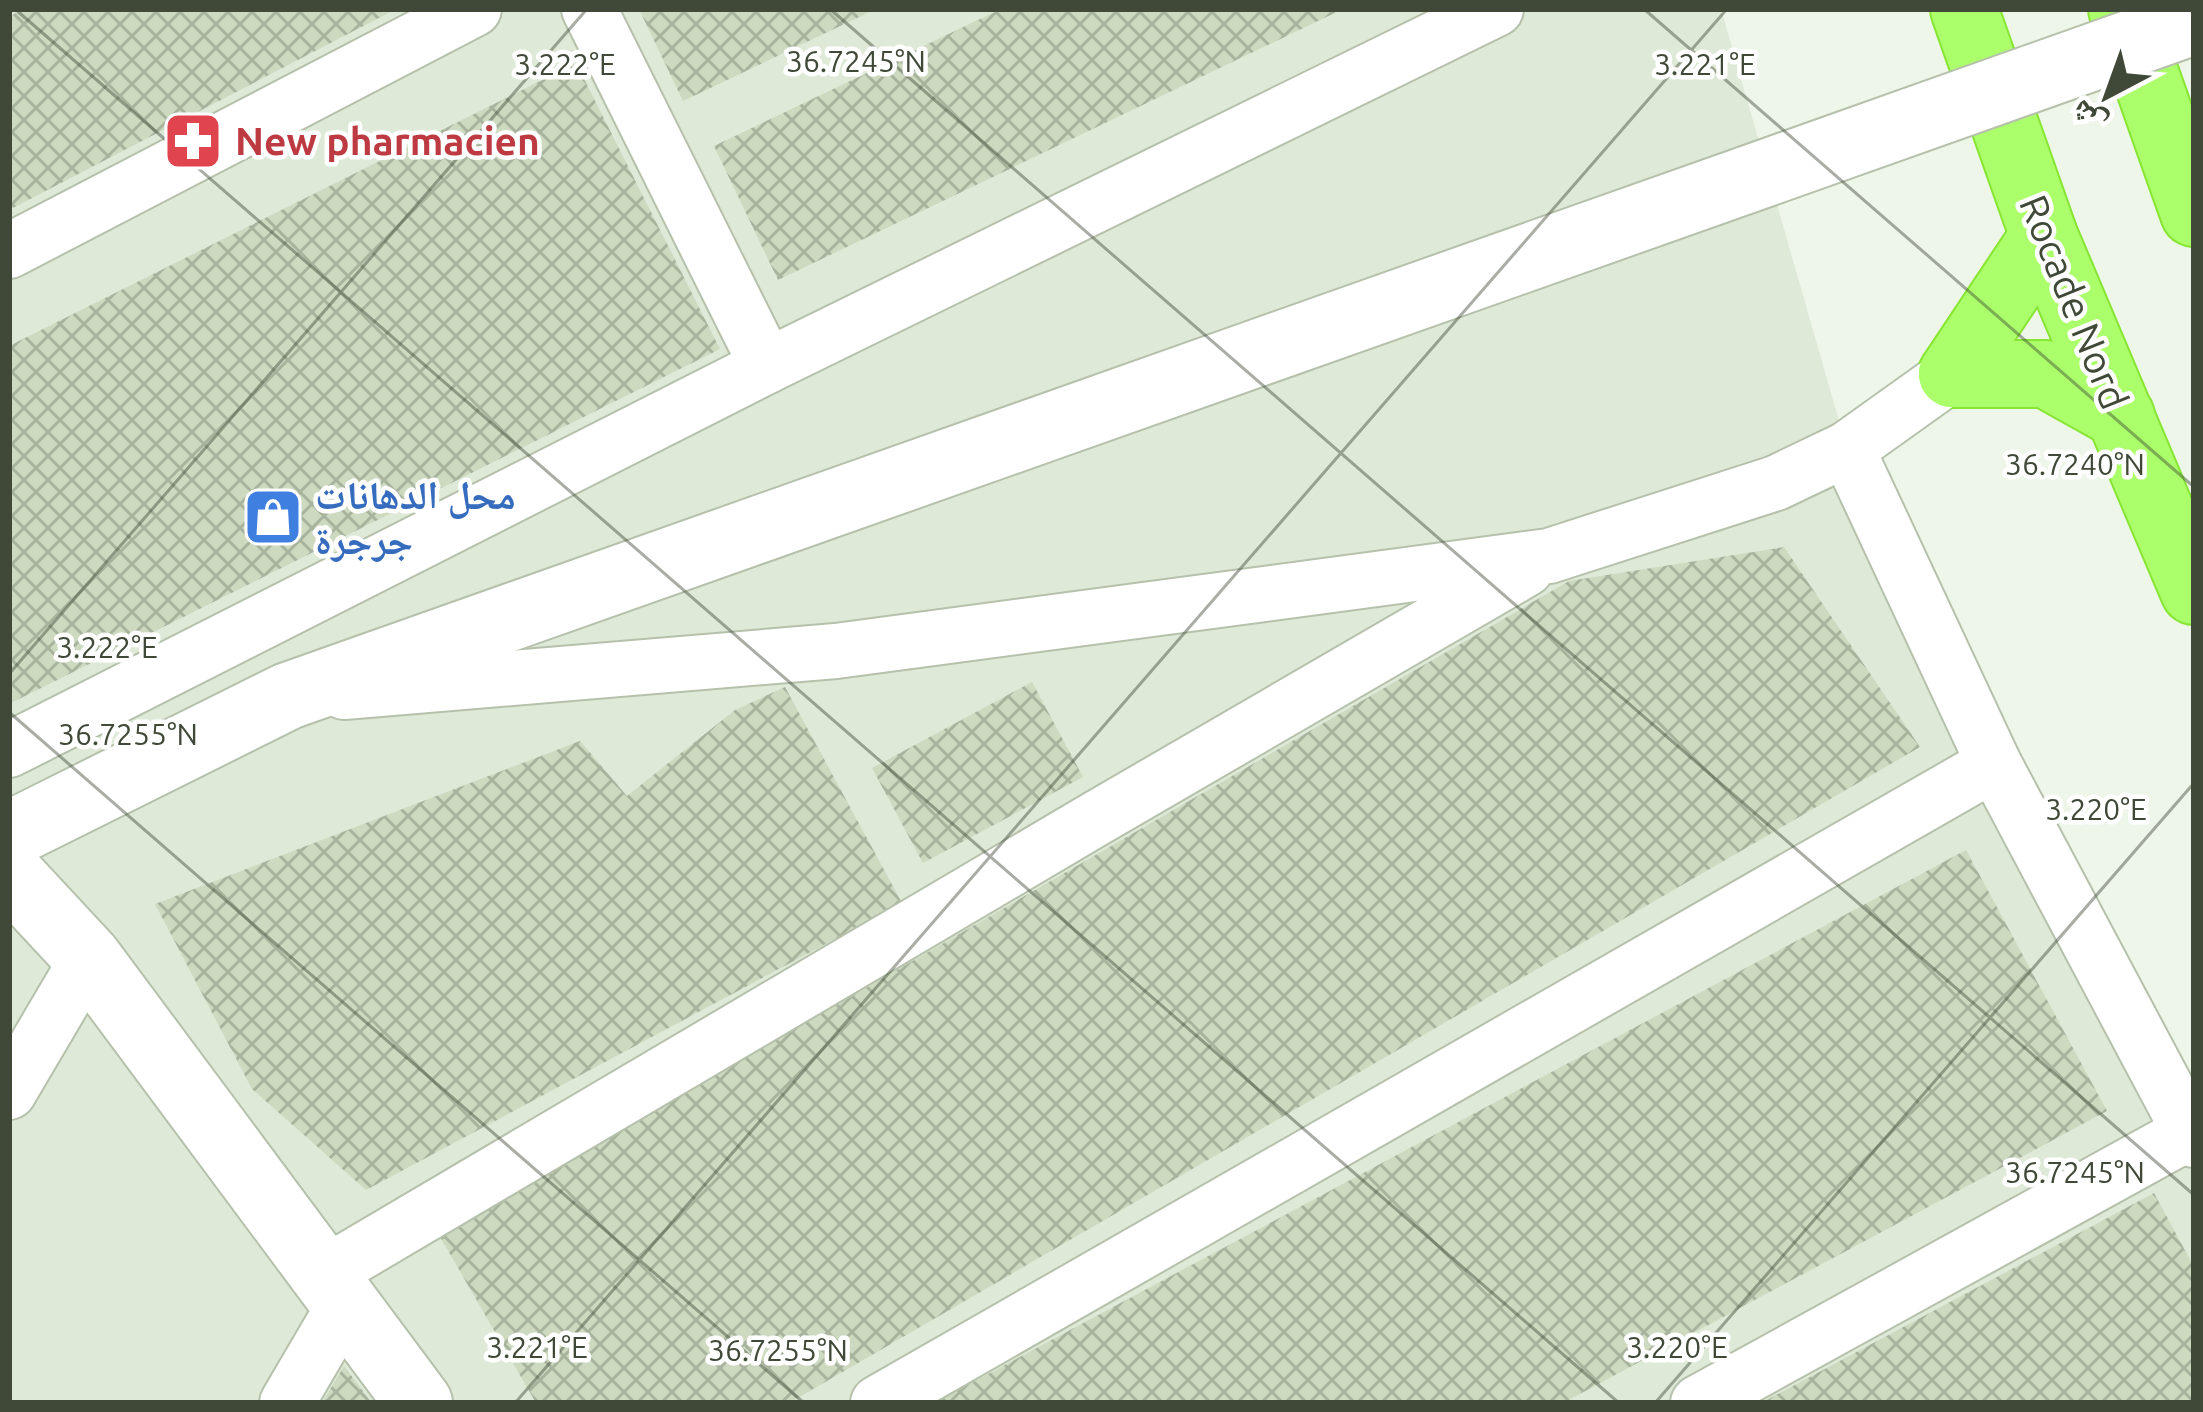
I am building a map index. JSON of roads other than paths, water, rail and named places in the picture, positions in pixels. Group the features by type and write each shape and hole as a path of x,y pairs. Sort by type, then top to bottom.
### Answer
{"highway":[{"name":"Rocade Nord","path":"1964,9 2044,236 2194,590"},
{"path":"2122,9 2194,213"},
{"path":"1952,374 2044,236"},
{"path":"1952,374 2047,374 2121,416"}],"street":[{"path":"9,251 475,9"},
{"path":"589,9 766,366"},
{"path":"9,750 766,366 1496,9"},
{"path":"9,835 288,697 2194,21"},
{"path":"288,697 836,651 1549,556 1776,483 1847,449 1952,374"},
{"path":"1697,1403 2192,1136 1994,764 1847,449"},
{"path":"286,1403 334,1289 1097,818 1549,556"},
{"path":"878,1403 1994,764"},
{"path":"9,873 88,958 419,1403"},
{"path":"9,1092 88,958"}],"place":[{"name":"New pharmacien","path":"193,141"},
{"name":"محل الدهانات جرجرة","path":"273,517"}]}
